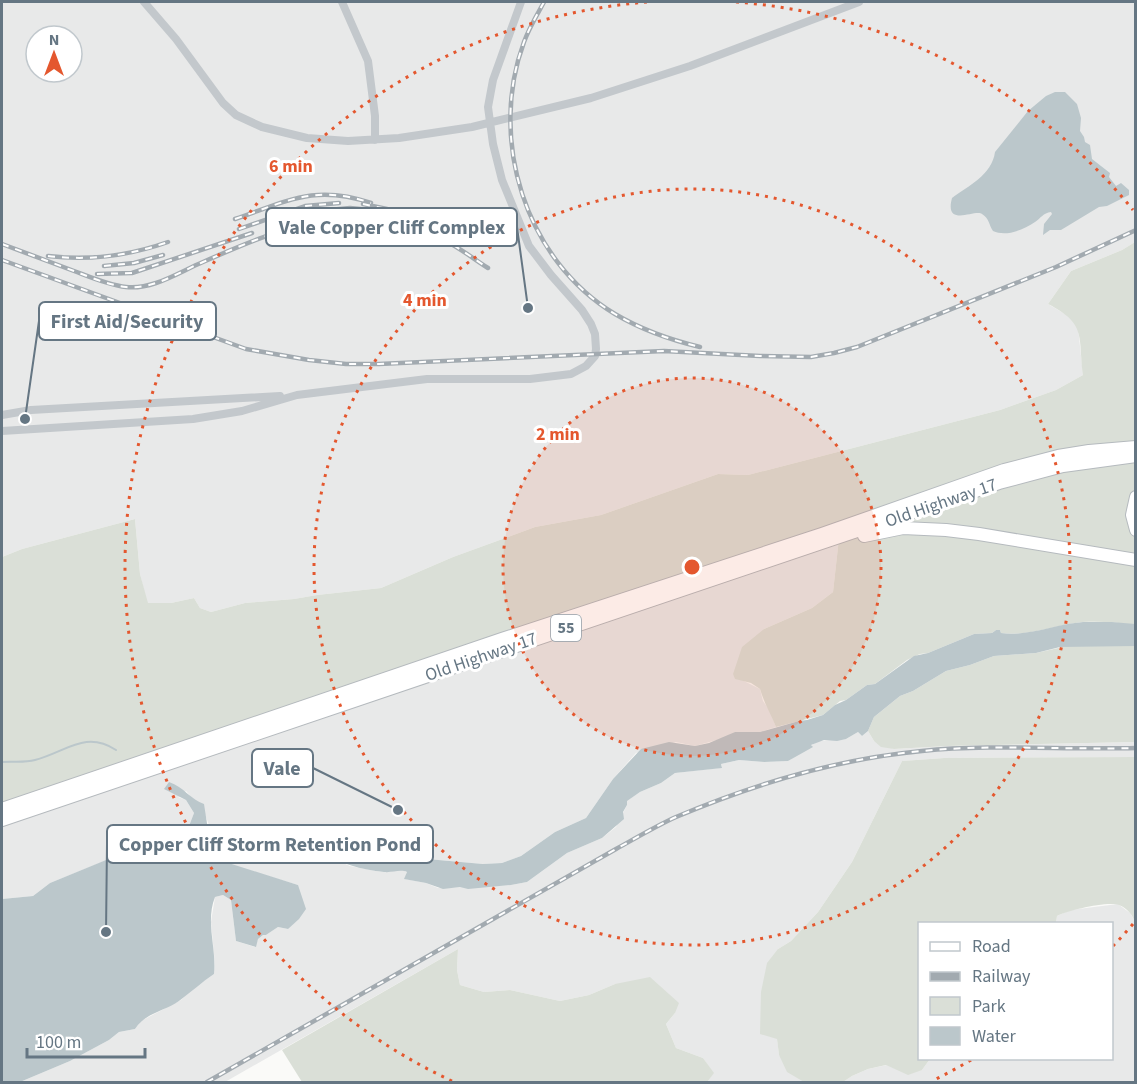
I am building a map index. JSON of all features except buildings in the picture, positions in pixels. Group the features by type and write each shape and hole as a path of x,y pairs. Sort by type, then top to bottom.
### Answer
{"main road":[{"name":"Old Highway 17","path":"2,809 531,629 822,534 984,477 1058,456 1136,447"},
{"name":"Old Highway 17","path":"2,820 1032,473 1095,460 1136,456"},
{"path":"1136,497 1132,514 1136,530"},
{"path":"842,537 868,536 903,528 937,529 1136,560"}],"street":[{"path":"144,2 176,39 216,94 236,115 262,127 307,138 348,141 449,131 574,103 646,81 859,2"},
{"path":"342,2 368,61 375,116 375,140"},
{"path":"2,415 31,410 130,403 210,401 298,395 427,379 530,379 571,374 586,366 595,356 595,334 591,324 582,310 538,259 520,227 501,180 495,158 488,107 494,80 521,2"},
{"path":"2,430 193,419 242,411 298,395"}],"shaded area":[{"path":"2,2 1135,2 1135,242 1122,250 1071,271 1048,304 1070,317 1078,327 1083,375 1056,390 1000,410 748,475 718,474 601,515 535,527 453,557 381,588 245,603 211,612 200,608 194,598 171,603 147,603 140,574 135,519 22,549 2,557"},
{"path":"839,538 833,592 812,608 764,629 742,680 760,689 763,701 776,727 760,732 735,732 724,738 695,746 676,742 636,753 613,779 586,818 555,832 521,856 502,863 483,864 416,858 387,863 366,861 341,848 327,856 350,866 381,872 402,870 407,872 405,879 438,888 511,885 527,882 567,853 602,838 616,827 627,805 626,801 675,773 719,768 722,767 721,764 739,760 788,761 818,741 846,739 858,732 862,736 868,731 874,741 894,749 1135,742 1135,757 944,758 902,761 852,862 818,912 791,941 778,949 777,1038 779,1055 804,1082 710,1082 708,1081 713,1073 703,1058 676,1048 666,1024 675,1013 615,984 589,995 560,1001 510,990 484,992 460,985 457,970 458,949 225,1082 20,1082 70,1061 119,1032 135,1029 141,1021 181,1000 189,991 214,974 211,922 215,897 223,895 231,900 236,941 255,947 258,939 263,935 278,927 288,929 298,885 219,861 211,849 209,825 204,812 186,791 178,797 186,800 194,813 189,826 184,829 50,883 33,896 2,899 2,822"},
{"path":"1118,904 1130,913 1136,923 1135,1082 843,1082 868,1069 887,1065 896,1069 922,1070 929,1060 1113,1060 1113,922 1056,922 1057,916 1070,910"}],"green space":[{"path":"1135,242 1135,446 1124,447 2,808 2,557 22,549 135,519 140,574 148,603 171,603 194,598 200,608 211,612 245,603 381,588 453,557 535,527 601,515 718,474 748,475 1000,410 1056,390 1083,375 1081,350 1075,325 1060,311 1048,304 1071,271 1122,250"},
{"path":"1135,457 1134,625 1082,622 1031,632 1011,634 996,630 992,633 974,634 907,660 875,684 867,685 846,700 840,701 823,715 776,727 760,689 751,683 735,679 733,674 742,647 764,629 812,608 833,592 839,538 999,483"},
{"path":"1067,646 1135,646 1135,742 894,749 881,747 868,731 874,717 900,696 913,691 946,671 994,656 1036,653"},
{"path":"1135,757 1135,923 1127,910 1113,904 1088,907 1063,914 1057,916 1056,922 918,922 918,1060 929,1060 922,1070 908,1075 886,1065 868,1069 843,1082 804,1082 787,1072 779,1055 777,1039 760,1034 761,992 767,963 778,949 791,941 818,912 852,862 902,761 944,758"},
{"path":"458,949 457,970 460,985 484,992 510,990 560,1001 589,995 615,984 650,977 679,1003 675,1013 666,1024 676,1048 703,1058 714,1073 708,1081 710,1082 302,1082 282,1050"}],"water":[{"path":"1055,92 1065,92 1077,104 1081,118 1080,131 1085,142 1090,145 1092,159 1110,173 1109,177 1116,186 1121,183 1129,190 1129,195 1107,206 1099,207 1061,230 1050,230 1043,235 1044,224 1052,214 1051,212 1025,228 1014,232 998,233 993,231 982,214 956,215 952,212 952,198 984,173 993,160 995,152 1028,111 1046,96"},
{"path":"1083,622 1135,624 1135,646 1060,647 1036,653 994,656 946,671 913,691 900,696 874,717 868,731 862,736 858,732 846,739 824,740 811,745 813,747 788,761 739,760 721,764 722,768 675,773 627,801 623,812 624,819 602,838 567,853 527,882 468,889 460,887 443,889 404,879 407,872 367,870 334,859 320,851 325,846 338,846 366,861 387,863 416,858 483,864 502,863 521,856 555,832 586,818 613,779 641,749 669,742 695,746 735,732 760,732 823,715 867,685 875,684 914,656 928,653 974,634 992,633 996,630 1011,634 1031,632"},
{"path":"169,782 204,804 211,849 219,860 298,885 306,909 288,929 278,927 263,935 258,939 256,947 236,941 231,900 223,895 215,897 211,916 214,974 179,1001 144,1019 135,1029 119,1032 70,1061 20,1082 2,1082 2,899 33,896 50,883 189,826 194,813 186,800 164,789"}],"waterway":[{"path":"2,762 35,760 85,742 105,744 116,750"}],"railway":[{"path":"544,2 524,42 514,79 510,118 513,156 522,194 537,230 558,262 584,291 615,314 657,334 700,347"},
{"path":"235,219 287,201 317,195 351,197 371,203"},
{"path":"239,229 305,206 339,203"},
{"path":"363,204 387,209 400,216"},
{"path":"329,210 350,208 371,210"},
{"path":"2,244 106,283 136,287 156,283 233,249 293,227 353,218 383,220 414,227 446,241 488,268"},
{"path":"2,260 246,349 309,360 346,364 379,364 664,351 811,357 857,347 1056,267 1136,230"},
{"path":"97,274 132,273 252,233"},
{"path":"48,256 79,258 109,256 138,251 168,242"},
{"path":"104,266 134,263 163,255"},
{"path":"207,1082 646,832 676,817 735,794 827,767 922,751 975,748 1136,748"}],"place":[{"name":"Vale Copper Cliff Complex","path":"528,308"},
{"name":"First Aid/Security","path":"25,419"},
{"name":"Vale","path":"398,810"},
{"name":"Copper Cliff Storm Retention Pond","path":"106,932"}]}
